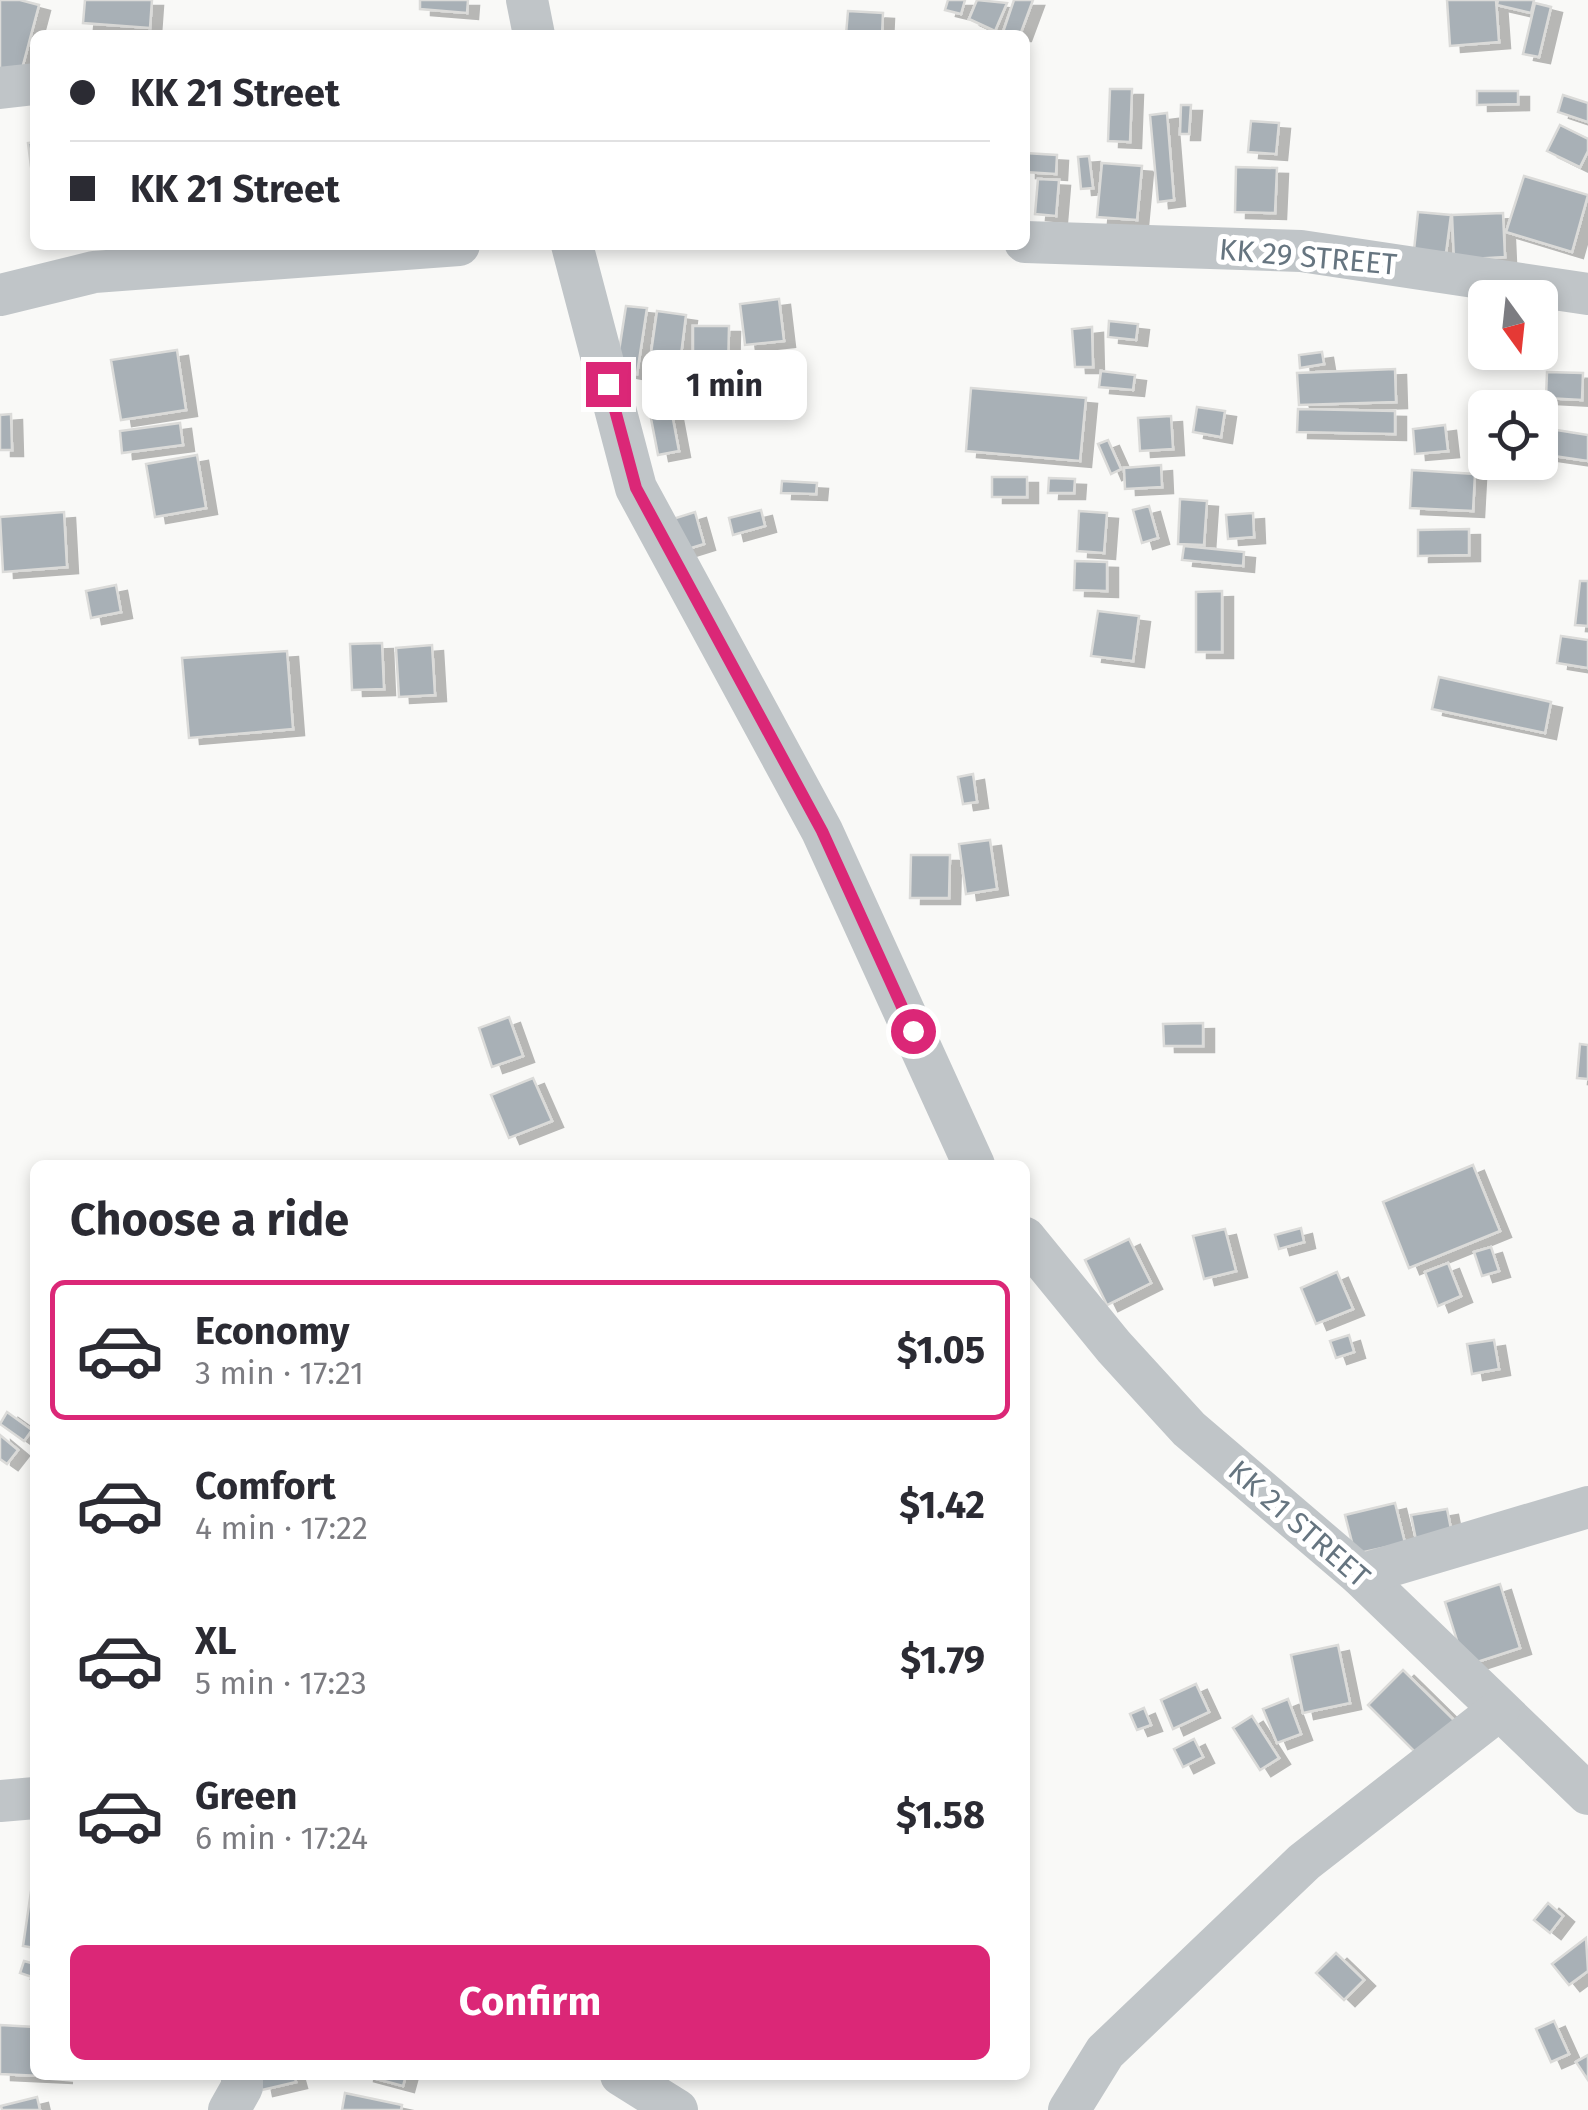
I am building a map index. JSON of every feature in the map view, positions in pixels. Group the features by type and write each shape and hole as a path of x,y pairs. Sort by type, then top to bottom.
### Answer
{"street":[{"path":"527,0 533,30"},
{"path":"0,88 30,85"},
{"name":"KK 29 STREET","path":"1030,242 1301,251 1588,294"},
{"path":"0,294 94,272 391,250"},
{"path":"573,250 636,488 822,831 972,1160"},
{"name":"KK 21 STREET","path":"1030,1244 1114,1347 1189,1429 1360,1575 1588,1794"},
{"path":"1360,1575 1588,1507"},
{"path":"1069,2110 1104,2052 1304,1862 1499,1710"},
{"path":"0,1801 30,1798"},
{"path":"229,2110 242,2088 242,2080"},
{"path":"629,2080 677,2110"}],"building":[{"path":"0,0 39,5 19,80 0,75"},
{"path":"85,0 152,0 150,28 83,23"},
{"path":"420,0 468,0 467,13 420,9"},
{"path":"948,0 965,0 961,14 945,10"},
{"path":"977,0 1007,3 995,30 969,19"},
{"path":"1014,0 1033,0 1022,30 1004,30"},
{"path":"1447,0 1496,0 1499,42 1450,46"},
{"path":"1498,0 1534,0 1531,13 1497,5"},
{"path":"1535,3 1551,7 1539,57 1523,54"},
{"path":"848,11 883,13 882,30 846,30"},
{"path":"1110,89 1132,89 1130,142 1108,141"},
{"path":"1477,91 1518,91 1518,104 1477,105"},
{"path":"1563,95 1588,103 1588,122 1558,112"},
{"path":"1181,105 1191,105 1189,134 1180,134"},
{"path":"1167,113 1174,200 1158,202 1150,115"},
{"path":"1251,121 1279,123 1276,154 1248,152"},
{"path":"1560,125 1588,139 1588,151 1580,167 1547,151"},
{"path":"1030,153 1057,155 1056,174 1030,172"},
{"path":"1089,156 1093,188 1081,189 1078,157"},
{"path":"1102,163 1142,166 1137,220 1097,217"},
{"path":"1236,167 1277,168 1275,213 1235,212"},
{"path":"1524,176 1588,195 1572,252 1506,232"},
{"path":"1038,179 1059,180 1056,216 1035,214"},
{"path":"1418,212 1451,215 1446,253 1414,250"},
{"path":"1503,213 1505,257 1454,260 1452,215"},
{"path":"779,299 784,341 745,345 740,304"},
{"path":"626,306 647,308 637,374 616,370"},
{"path":"657,311 686,315 679,371 649,367"},
{"path":"1109,321 1138,324 1136,340 1108,337"},
{"path":"693,326 729,326 728,372 693,372"},
{"path":"1092,327 1093,367 1075,367 1072,329"},
{"path":"177,350 186,410 121,420 111,360"},
{"path":"1322,352 1324,364 1300,368 1299,355"},
{"path":"1395,369 1396,402 1299,405 1297,373"},
{"path":"1101,371 1135,375 1133,390 1099,387"},
{"path":"1547,372 1583,373 1582,400 1558,399 1558,390 1546,390"},
{"path":"971,388 1086,398 1080,461 966,451"},
{"path":"669,398 679,451 658,455 648,403"},
{"path":"1197,407 1225,411 1221,437 1193,432"},
{"path":"1298,409 1395,411 1395,434 1297,432"},
{"path":"11,414 12,450 0,450 0,415"},
{"path":"1171,416 1173,449 1140,451 1138,418"},
{"path":"180,423 183,445 122,453 120,431"},
{"path":"1445,425 1448,451 1415,454 1413,429"},
{"path":"1558,430 1588,435 1588,461 1558,457"},
{"path":"1108,440 1121,469 1111,474 1098,444"},
{"path":"197,455 206,508 155,517 146,464"},
{"path":"1161,465 1162,487 1125,489 1124,468"},
{"path":"1412,470 1468,474 1468,480 1475,480 1473,511 1410,508"},
{"path":"992,477 1027,477 1027,497 992,497"},
{"path":"1049,478 1075,479 1074,493 1048,493"},
{"path":"782,481 817,483 816,494 781,493"},
{"path":"1180,499 1207,501 1204,545 1178,544"},
{"path":"1149,506 1158,538 1142,543 1133,510"},
{"path":"761,510 765,526 733,535 729,518"},
{"path":"1079,511 1107,513 1104,553 1077,551"},
{"path":"64,512 67,567 3,572 0,517"},
{"path":"695,512 704,544 672,554 663,522"},
{"path":"1253,513 1254,537 1228,539 1226,515"},
{"path":"1469,529 1469,555 1418,556 1418,530"},
{"path":"1184,546 1244,552 1243,566 1182,560"},
{"path":"1075,561 1107,562 1107,591 1074,590"},
{"path":"1580,581 1588,581 1588,626 1575,625"},
{"path":"116,585 121,612 91,618 86,591"},
{"path":"1222,591 1222,652 1196,652 1196,592"},
{"path":"1098,611 1139,616 1133,661 1091,656"},
{"path":"1561,636 1588,640 1588,668 1557,663"},
{"path":"382,643 384,689 352,690 350,644"},
{"path":"432,645 435,695 399,697 396,648"},
{"path":"287,651 293,729 189,738 182,658"},
{"path":"1439,677 1551,702 1545,733 1432,709"},
{"path":"973,774 977,802 963,804 958,777"},
{"path":"990,840 997,889 966,894 959,844"},
{"path":"911,855 950,855 949,898 910,898"},
{"path":"509,1017 523,1056 492,1067 479,1028"},
{"path":"1203,1023 1203,1046 1164,1046 1163,1024"},
{"path":"1580,1044 1588,1045 1588,1079 1577,1078"},
{"path":"533,1078 552,1121 509,1138 491,1095"},
{"path":"1473,1165 1500,1231 1409,1268 1383,1202"},
{"path":"1301,1228 1304,1242 1279,1249 1275,1235"},
{"path":"1225,1229 1236,1271 1204,1279 1193,1236"},
{"path":"1129,1239 1151,1283 1107,1305 1085,1260"},
{"path":"1491,1247 1499,1271 1482,1276 1474,1252"},
{"path":"1448,1263 1461,1296 1438,1306 1425,1272"},
{"path":"1337,1272 1353,1309 1316,1324 1301,1288"},
{"path":"1349,1335 1354,1352 1336,1358 1330,1341"},
{"path":"1494,1340 1499,1369 1472,1374 1467,1344"},
{"path":"7,1412 30,1429 30,1433 24,1441 0,1424"},
{"path":"0,1435 18,1450 7,1464 0,1459"},
{"path":"1395,1503 1405,1543 1355,1554 1345,1515"},
{"path":"1447,1509 1454,1544 1418,1550 1411,1515"},
{"path":"1500,1584 1520,1648 1465,1666 1445,1602"},
{"path":"1338,1645 1350,1703 1303,1713 1291,1655"},
{"path":"1403,1670 1460,1726 1424,1761 1368,1705"},
{"path":"1196,1684 1209,1712 1173,1729 1161,1700"},
{"path":"1288,1699 1301,1734 1277,1743 1263,1709"},
{"path":"1144,1708 1151,1725 1137,1730 1130,1714"},
{"path":"1252,1716 1279,1758 1260,1770 1233,1728"},
{"path":"1194,1739 1203,1757 1183,1767 1174,1749"},
{"path":"30,1898 30,1947 23,1946"},
{"path":"1548,1903 1563,1916 1550,1933 1534,1920"},
{"path":"1586,1938 1588,1971 1569,1985 1552,1964"},
{"path":"1336,1953 1364,1980 1344,2000 1316,1973"},
{"path":"24,1961 30,1963 30,1976 20,1973"},
{"path":"1554,2021 1569,2054 1551,2062 1536,2029"},
{"path":"0,2025 30,2027 30,2075 0,2074"},
{"path":"1588,2055 1588,2080 1576,2062"},
{"path":"260,2080 296,2082 262,2090"},
{"path":"381,2080 405,2080 403,2086"},
{"path":"345,2093 402,2105 401,2110 342,2110"},
{"path":"37,2097 40,2110 2,2110 1,2106"}],"route":[{"path":"608,384 636,488 822,831 913,1031"}]}
